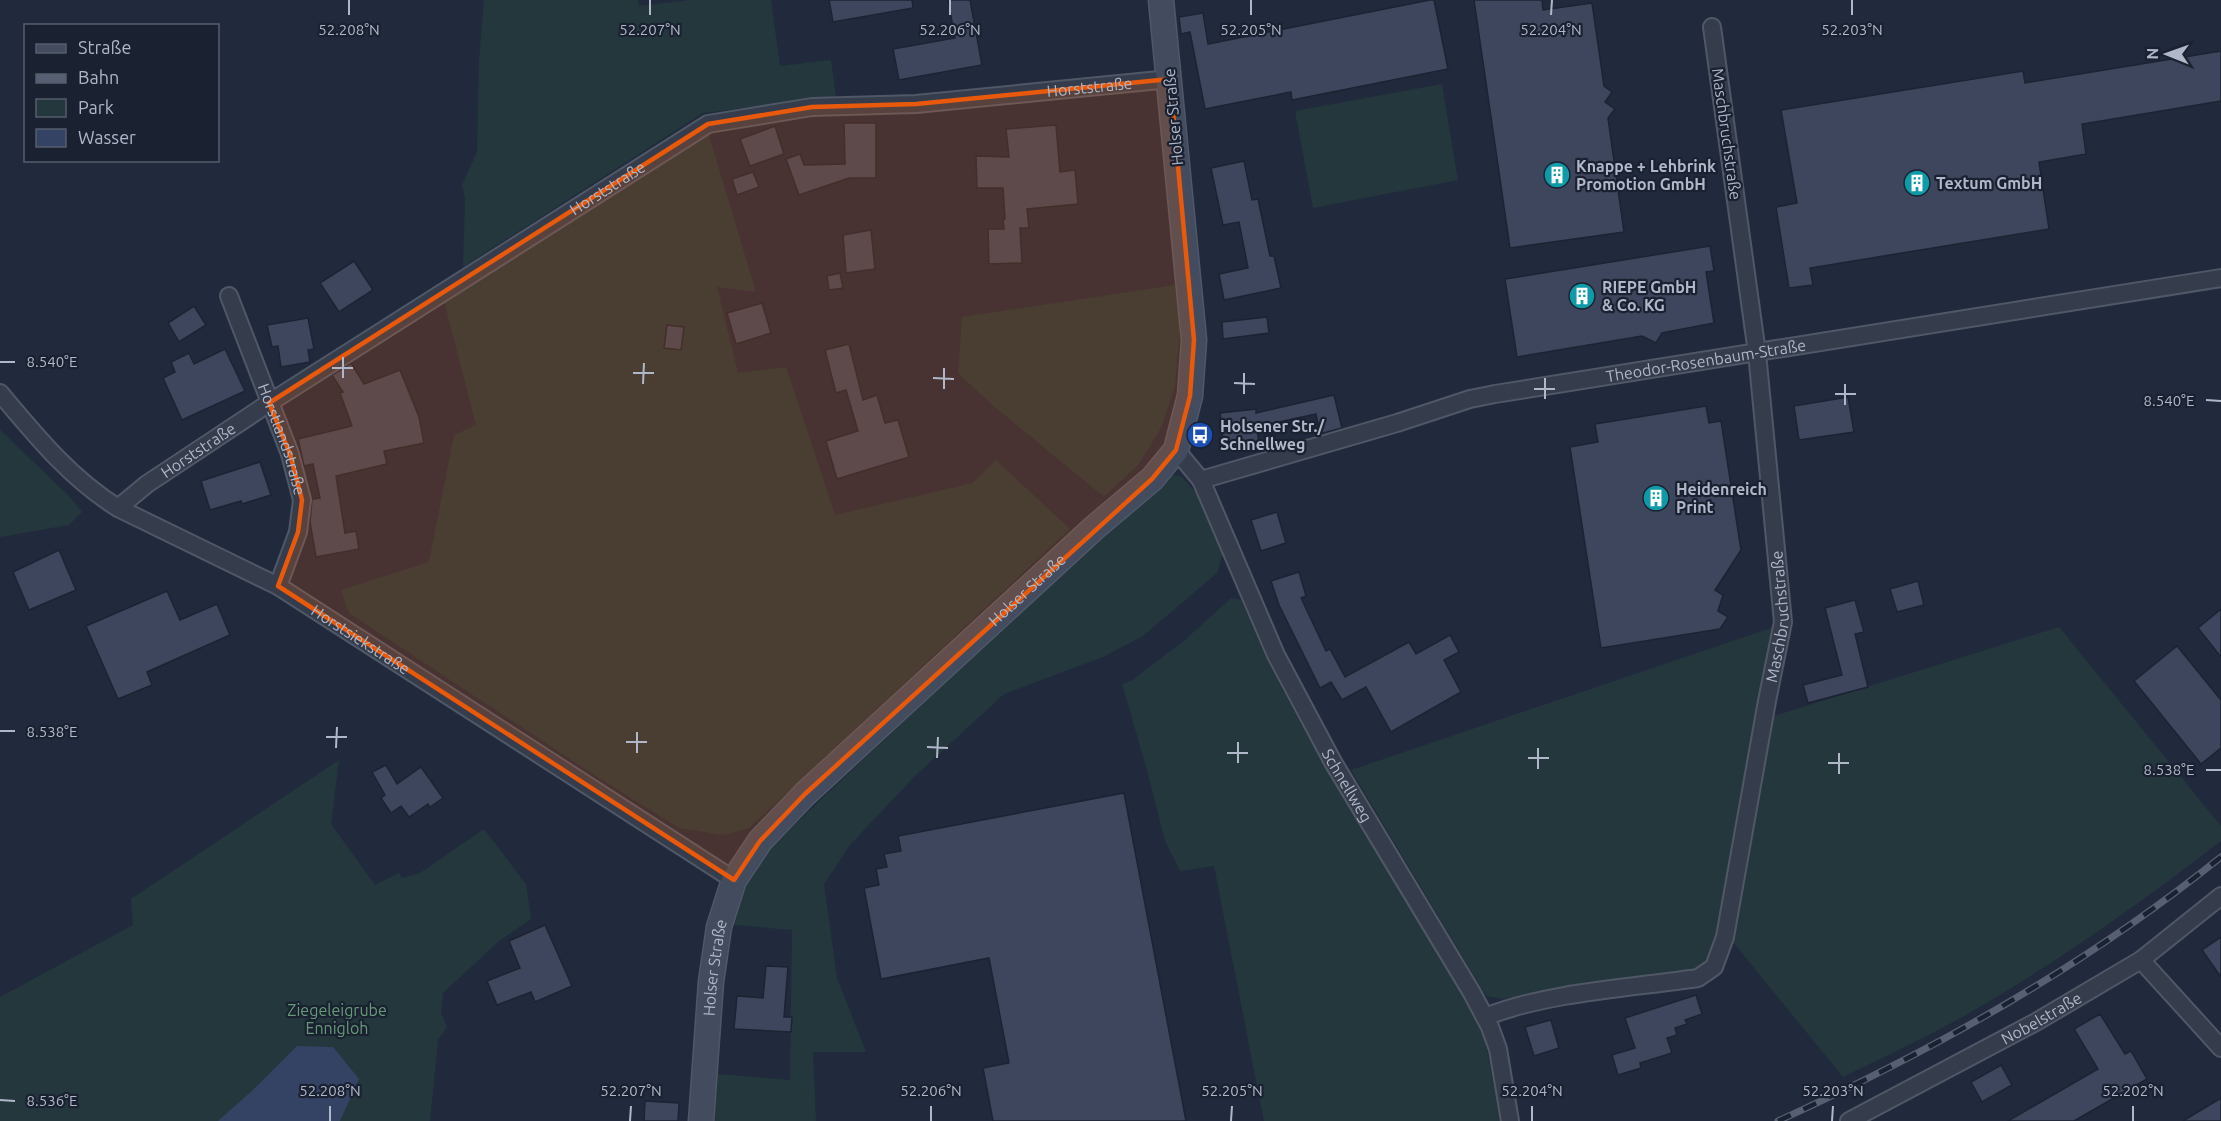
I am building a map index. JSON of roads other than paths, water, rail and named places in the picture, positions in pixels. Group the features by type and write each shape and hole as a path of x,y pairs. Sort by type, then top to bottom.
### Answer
{"main road":[{"name":"Holser Straße","path":"701,1121 711,982 719,927 734,880 760,841 805,794 1094,528 1152,478 1176,450 1190,396 1194,339 1161,0"}],"street":[{"name":"Maschbruchstraße","path":"1485,1017 1509,1008 1545,1000 1698,978 1714,967 1725,937 1783,622 1757,353 1712,27"},
{"name":"Horststraße","path":"118,508 147,484 269,403 708,123 812,107 916,104 1170,80"},
{"name":"Theodor-Rosenbaum-Straße","path":"1201,480 1470,399 2221,278"},
{"name":"Horstlandstraße","path":"229,296 290,454 302,500 298,532 278,586"},
{"name":"Horstsiekstraße","path":"0,393 54,457 97,495 118,508 278,586 734,880"},
{"name":"Schnellweg","path":"1176,450 1201,480 1276,655 1333,762 1485,1017 1498,1049 1510,1121"},
{"name":"Nobelstraße","path":"1849,1121 2036,1022 2141,960 2221,896"},
{"path":"2141,960 2221,1048"}],"water":[{"path":"297,1046 333,1047 359,1079 340,1121 218,1121 253,1090"}],"railway":[{"path":"1778,1121 1895,1065 2008,1003 2117,934 2221,857"}],"place":[{"name":"Knappe + Lehbrink Promotion GmbH","path":"1557,175"},
{"name":"Textum GmbH","path":"1917,183"},
{"name":"RIEPE GmbH & Co. KG","path":"1582,296"},
{"name":"Holsener Str./ Schnellweg","path":"1200,435"},
{"name":"Heidenreich Print","path":"1656,498"}],"park label":[{"name":"Ziegeleigrube Ennigloh","path":"337,1019"}]}
